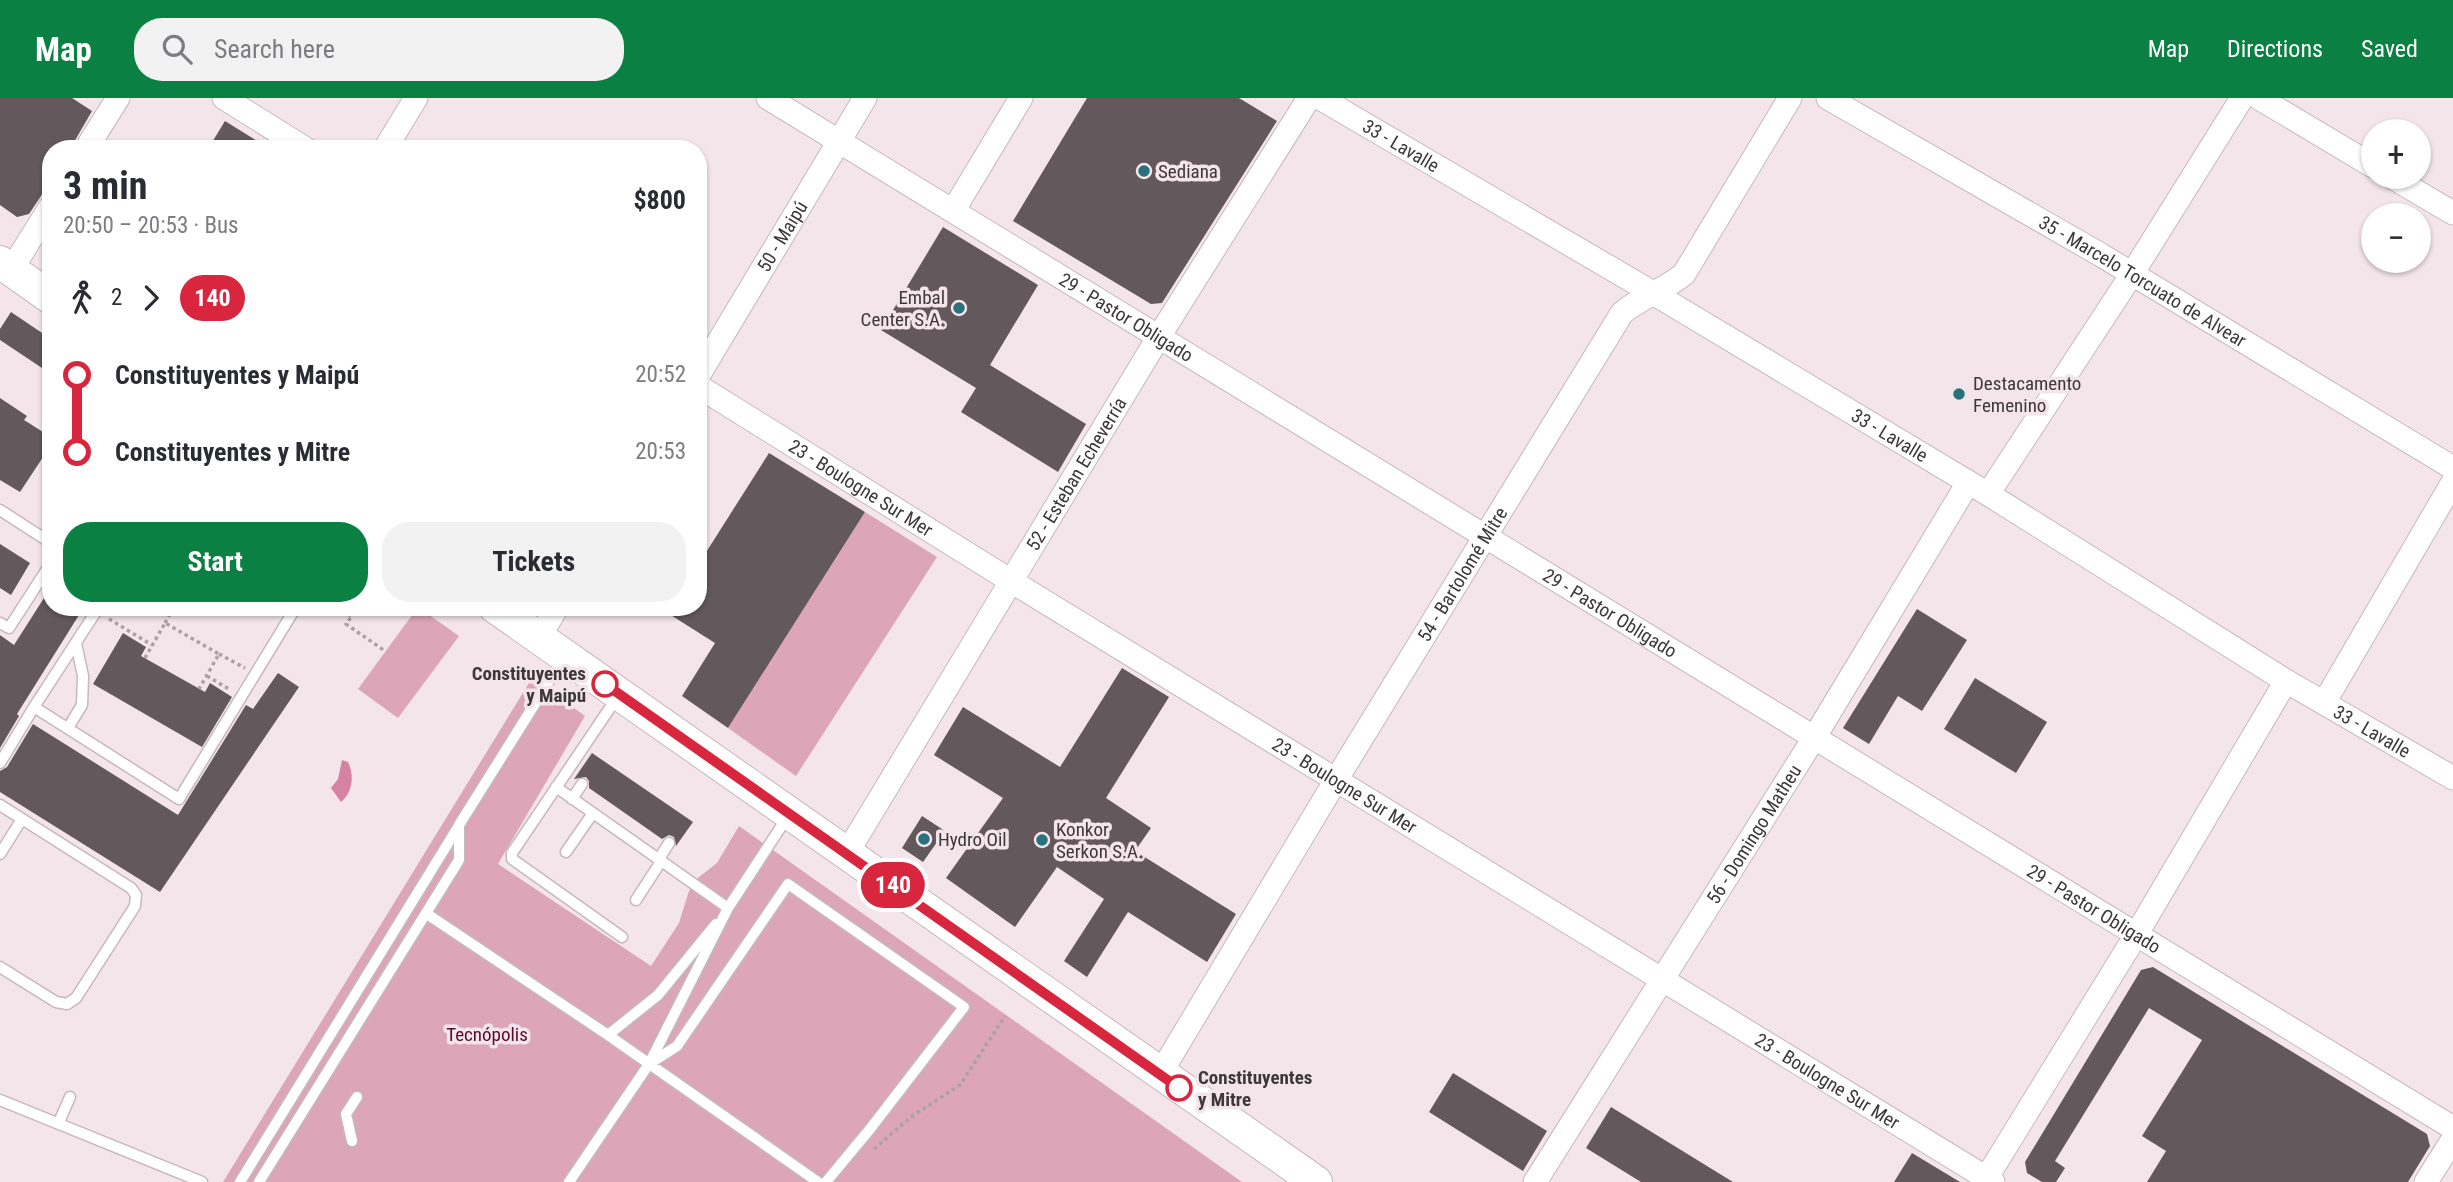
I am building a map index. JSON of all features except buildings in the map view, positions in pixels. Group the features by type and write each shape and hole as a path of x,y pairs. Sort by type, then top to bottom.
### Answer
{"main road":[{"path":"5,266 42,292"},
{"path":"507,616 1316,1182"}],"street":[{"path":"92,140 118,98"},
{"path":"224,98 292,140"},
{"path":"390,140 416,98"},
{"name":"29 - Pastor Obligado","path":"768,98 2453,1128"},
{"name":"50 - Maipú","path":"707,361 865,98"},
{"path":"953,211 1021,98"},
{"name":"52 - Esteban Echeverría","path":"848,853 1158,338 1309,98"},
{"name":"33 - Lavalle","path":"1320,98 1653,293 1978,489 2323,704 2453,778"},
{"name":"54 - Bartolomé Mitre","path":"1160,1074 1336,780 1622,313 1636,301 1671,285 1684,274 1790,98"},
{"name":"35 - Marcelo Torcuato de Alvear","path":"1828,98 2132,274 2453,468"},
{"name":"56 - Domingo Matheu","path":"1535,1182 1814,738 1978,489 2132,274 2242,98"},
{"path":"2259,98 2361,159"},
{"path":"2412,189 2453,213"},
{"path":"5,266 42,218"},
{"name":"23 - Boulogne Sur Mer","path":"707,392 1011,582 1661,978 1988,1181"},
{"path":"2323,704 2453,482"},
{"path":"538,638 551,616"},
{"path":"1988,1181 2286,681"},
{"path":"2427,1182 2453,1139"}],"lane":[{"path":"0,510 42,538"},
{"path":"0,623 9,628 42,576"},
{"path":"0,762 93,616"},
{"path":"34,707 179,799 290,616"},
{"path":"68,729 82,705 83,676 76,643"},
{"path":"240,1182 565,656"},
{"path":"619,694 512,853 512,859 622,937"},
{"path":"572,799 582,784"},
{"path":"556,787 728,908"},
{"path":"0,805 131,888 136,895 135,906 76,998 67,1004 56,1002 0,967"},
{"path":"566,852 593,813"},
{"path":"608,1035 658,995 728,908 790,813"},
{"path":"0,854 22,819"},
{"path":"259,1182 459,860 459,825"},
{"path":"636,900 669,843"},
{"path":"649,1064 677,1046 788,884 964,1007 826,1182"},
{"path":"569,1182 649,1064 728,908"},
{"path":"427,914 608,1035 818,1182"},
{"path":"59,1122 71,1097"},
{"path":"352,1140 346,1114 358,1097"},
{"path":"0,1100 202,1182"}],"path":[{"path":"108,616 152,645"},
{"path":"145,658 169,616"},
{"path":"352,616 346,624 386,651"},
{"path":"165,623 255,673"},
{"path":"199,689 219,654"},
{"path":"207,676 242,696"},
{"path":"866,1156 911,1117 960,1085 1005,1016"}],"green space":[{"path":"865,512 937,557 796,776 728,728"},
{"path":"411,616 431,616 459,636 398,718 358,689"},
{"name":"Tecnópolis","path":"532,678 585,716 498,864 651,966 679,923 689,891 699,877 717,863 739,826 1242,1182 223,1182"}],"shaded area":[{"path":"342,760 348,762 352,778 348,794 341,802 331,788 338,779"}],"bus line":[{"name":"140","path":"605,684 1179,1088"}],"place":[{"name":"Sediana","path":"1144,171"},
{"name":"Embal Center S.A.","path":"959,308"},
{"name":"Destacamento Femenino","path":"1959,394"},
{"name":"Constituyentes y Maipú","path":"605,684"},
{"name":"Hydro Oil","path":"924,839"},
{"name":"Konkor Serkon S.A.","path":"1042,840"},
{"name":"Constituyentes y Mitre","path":"1179,1088"}]}
